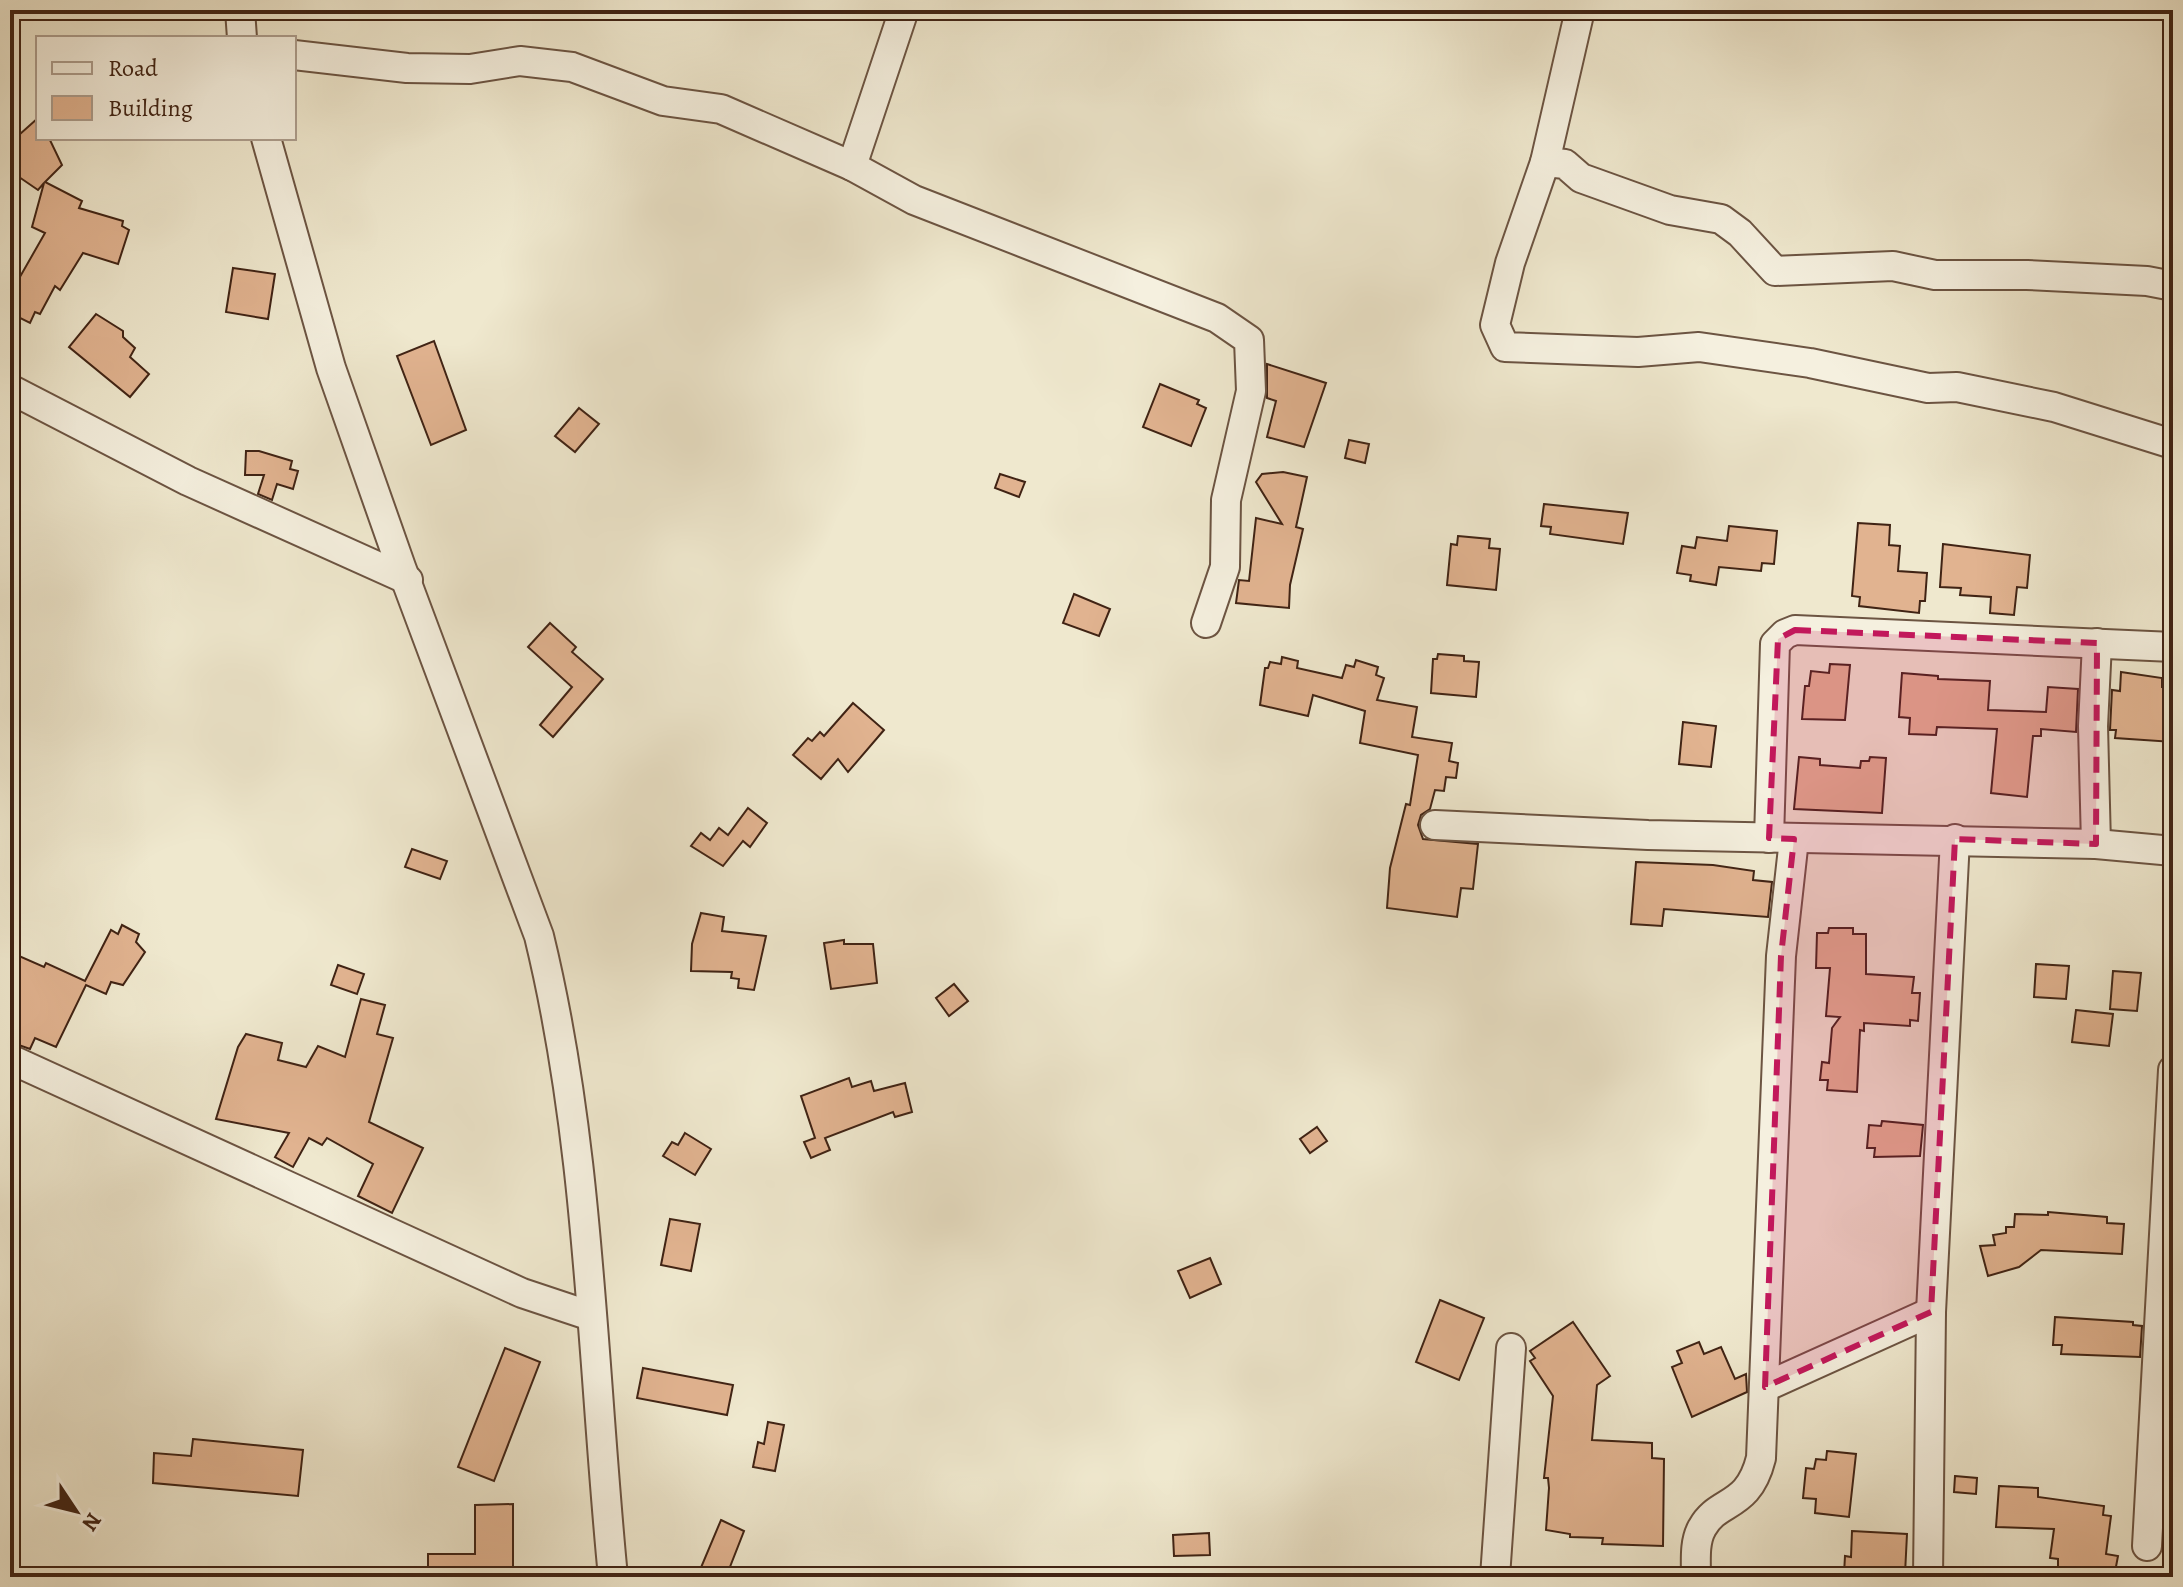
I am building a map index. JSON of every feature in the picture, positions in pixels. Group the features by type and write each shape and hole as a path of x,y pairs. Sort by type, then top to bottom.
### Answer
{"street":[{"path":"240,10 242,36"},
{"path":"852,166 904,10"},
{"path":"1580,10 1545,162 1510,263 1495,325 1505,347 1638,352 1699,347 1810,363 1928,388 1957,387 2054,407 2169,443"},
{"path":"296,55 407,68 470,69 520,61 572,67 663,101 721,109 852,166 914,200 1217,318 1249,340 1251,391 1226,500 1225,567 1206,623"},
{"path":"267,140 331,368 539,936 563,1046 591,1316 613,1577"},
{"path":"1545,162 1565,164 1581,178 1670,210 1721,219 1740,233 1775,271 1893,266 1935,275 2027,275 2147,281 2173,286"},
{"path":"10,389 188,481 408,580"},
{"path":"1696,1577 1697,1541 1702,1527 1741,1497 1757,1472 1765,1387 1781,956 1782,838 1775,644 1785,634 1795,630 2173,647"},
{"path":"2096,844 2093,726 2097,643"},
{"path":"1435,825 1782,838 1955,839 2096,844 2173,851"},
{"path":"1928,1577 1931,1312 1955,839"},
{"path":"10,1059 522,1293 591,1316"},
{"path":"2147,1546 2173,1070"},
{"path":"1765,1387 1931,1312"},
{"path":"1495,1577 1511,1348"}],"highlighted area":[{"path":"1795,630 2097,643 2096,844 1955,839 1931,1312 1765,1387 1781,956 1794,839 1769,838 1778,639"}],"building":[{"path":"36,120 36,140 50,140 62,165 45,182 82,201 79,208 123,221 122,226 129,230 118,264 83,253 60,290 55,286 40,314 35,312 30,323 10,313 10,304 17,291 13,289 45,233 32,227 44,183 38,190 19,177 11,142"},
{"path":"233,268 275,274 268,319 226,312"},
{"path":"96,314 123,331 123,337 135,348 130,357 149,374 130,397 69,347"},
{"path":"434,341 466,430 431,445 397,356"},
{"path":"1267,364 1326,383 1304,447 1267,437 1276,401 1267,398"},
{"path":"1160,384 1199,400 1197,404 1206,408 1191,446 1143,427"},
{"path":"579,408 599,424 575,452 555,436"},
{"path":"1349,440 1369,444 1365,463 1345,458"},
{"path":"246,451 259,451 292,461 290,469 298,471 293,489 277,484 272,500 258,494 264,475 245,475"},
{"path":"1283,472 1307,477 1296,527 1303,529 1290,585 1289,608 1236,603 1239,580 1249,581 1256,518 1282,524 1256,482 1262,474"},
{"path":"1000,474 1025,482 1019,497 995,488"},
{"path":"1544,504 1628,513 1623,544 1550,534 1551,527 1541,526"},
{"path":"1858,523 1890,525 1889,545 1900,546 1898,571 1927,573 1925,601 1920,601 1919,613 1859,606 1860,597 1852,596"},
{"path":"1729,526 1777,531 1774,564 1762,563 1761,571 1719,567 1716,585 1690,581 1691,575 1677,573 1682,546 1695,548 1697,537 1727,541"},
{"path":"1458,536 1490,539 1489,548 1500,549 1496,590 1447,585 1451,544 1457,545"},
{"path":"1943,544 2030,555 2027,588 2017,587 2014,615 1990,613 1991,597 1960,595 1961,588 1940,587"},
{"path":"1074,594 1110,609 1099,636 1063,623"},
{"path":"550,623 576,647 572,652 603,679 553,737 540,725 572,687 528,647"},
{"path":"1438,654 1464,656 1464,661 1479,662 1476,697 1431,693 1433,659 1437,659"},
{"path":"1282,657 1298,661 1297,668 1342,678 1346,665 1354,667 1356,660 1378,667 1376,675 1384,678 1377,700 1417,707 1412,737 1452,743 1449,761 1458,763 1456,778 1446,777 1444,791 1435,790 1430,809 1421,815 1418,825 1423,839 1478,844 1473,889 1461,888 1457,917 1387,908 1390,868 1406,804 1410,805 1418,755 1360,743 1365,711 1313,695 1308,716 1260,705 1265,668 1270,662 1281,664"},
{"path":"1830,664 1850,665 1845,720 1802,719 1805,686 1809,686 1811,671 1829,673"},
{"path":"2121,672 2162,678 2162,687 2173,687 2173,742 2115,738 2116,730 2110,730 2112,690 2120,691"},
{"path":"1902,673 1938,676 1938,679 1990,681 1988,710 2046,712 2048,687 2078,689 2076,732 2041,729 2041,736 2033,736 2027,797 1991,793 1997,729 1937,727 1936,735 1909,734 1910,718 1899,717"},
{"path":"853,703 884,730 848,772 838,759 821,779 793,755 808,738 812,741 820,732 824,736"},
{"path":"1683,722 1716,726 1711,767 1679,764"},
{"path":"1799,757 1820,759 1820,765 1860,768 1861,761 1869,761 1870,757 1886,758 1882,813 1794,809"},
{"path":"748,808 767,823 750,847 743,841 723,866 691,846 701,833 710,840 719,828 728,835"},
{"path":"412,849 447,861 440,879 405,867"},
{"path":"1636,862 1713,865 1754,871 1753,880 1772,882 1768,917 1664,909 1662,926 1631,924"},
{"path":"701,913 724,917 722,931 766,936 754,990 738,988 739,979 731,978 732,972 691,971 692,944"},
{"path":"122,925 139,934 136,942 145,952 123,985 111,982 106,994 86,985 56,1047 35,1038 30,1049 10,1042 10,952 44,967 46,963 85,981 111,930 118,934"},
{"path":"1829,928 1853,928 1853,934 1866,934 1866,974 1914,977 1912,993 1920,993 1918,1021 1910,1020 1910,1026 1864,1023 1864,1031 1860,1030 1857,1092 1827,1090 1828,1080 1820,1080 1822,1062 1829,1063 1832,1028 1840,1017 1826,1016 1830,968 1816,968 1817,933 1828,933"},
{"path":"844,940 844,944 873,944 877,983 831,989 824,943"},
{"path":"2036,964 2069,966 2066,999 2034,997"},
{"path":"338,965 364,974 357,994 331,985"},
{"path":"2113,971 2141,973 2137,1011 2110,1009"},
{"path":"954,984 968,1001 949,1016 936,998"},
{"path":"361,999 385,1005 377,1034 393,1038 369,1122 423,1148 392,1213 358,1196 373,1164 327,1138 322,1145 309,1138 293,1167 275,1157 289,1133 216,1119 238,1047 246,1034 282,1043 278,1060 306,1067 318,1046 345,1057"},
{"path":"2076,1010 2113,1014 2109,1046 2072,1042"},
{"path":"849,1078 852,1087 871,1081 874,1091 905,1083 912,1112 895,1117 893,1112 825,1138 830,1150 811,1158 804,1142 815,1138 801,1096"},
{"path":"1882,1121 1923,1125 1920,1156 1874,1157 1875,1148 1867,1148 1869,1125 1881,1126"},
{"path":"1317,1127 1327,1141 1310,1153 1300,1139"},
{"path":"685,1133 711,1149 695,1175 663,1156 672,1142 678,1145"},
{"path":"2048,1212 2107,1217 2107,1223 2124,1224 2122,1254 2041,1250 2019,1267 1988,1276 1980,1246 1995,1245 1993,1235 2006,1233 2006,1227 2014,1227 2015,1214 2048,1215"},
{"path":"670,1219 700,1224 691,1271 661,1265"},
{"path":"1210,1258 1221,1284 1190,1298 1178,1271"},
{"path":"1440,1300 1484,1318 1459,1380 1416,1362"},
{"path":"2055,1317 2133,1322 2133,1325 2142,1326 2140,1357 2061,1354 2062,1345 2053,1345"},
{"path":"1573,1322 1610,1376 1597,1385 1592,1440 1652,1443 1652,1458 1664,1459 1663,1546 1602,1544 1603,1538 1570,1537 1570,1534 1546,1530 1549,1488 1548,1478 1544,1478 1553,1396 1530,1361 1535,1358 1530,1351"},
{"path":"1699,1342 1704,1354 1721,1347 1735,1379 1746,1374 1747,1392 1692,1417 1672,1367 1682,1363 1677,1351"},
{"path":"505,1348 540,1362 494,1481 458,1467"},
{"path":"643,1368 733,1385 727,1415 637,1398"},
{"path":"768,1422 784,1425 775,1471 753,1467 758,1442 764,1444"},
{"path":"193,1439 303,1450 298,1496 153,1483 154,1453 191,1456"},
{"path":"1827,1451 1856,1454 1849,1517 1815,1513 1816,1499 1803,1498 1806,1468 1814,1469 1816,1459 1826,1460"},
{"path":"1955,1476 1977,1478 1976,1494 1954,1492"},
{"path":"1999,1486 2038,1488 2038,1497 2104,1506 2103,1515 2111,1516 2106,1554 2118,1556 2115,1572 2104,1571 2103,1577 2058,1577 2058,1559 2050,1558 2054,1529 1996,1527"},
{"path":"513,1504 513,1577 428,1577 428,1554 475,1554 475,1505"},
{"path":"721,1520 744,1531 726,1577 697,1577"},
{"path":"1852,1531 1907,1534 1905,1574 1887,1572 1887,1577 1844,1574 1845,1556 1851,1557"},
{"path":"1209,1533 1210,1555 1174,1556 1173,1535"}]}
